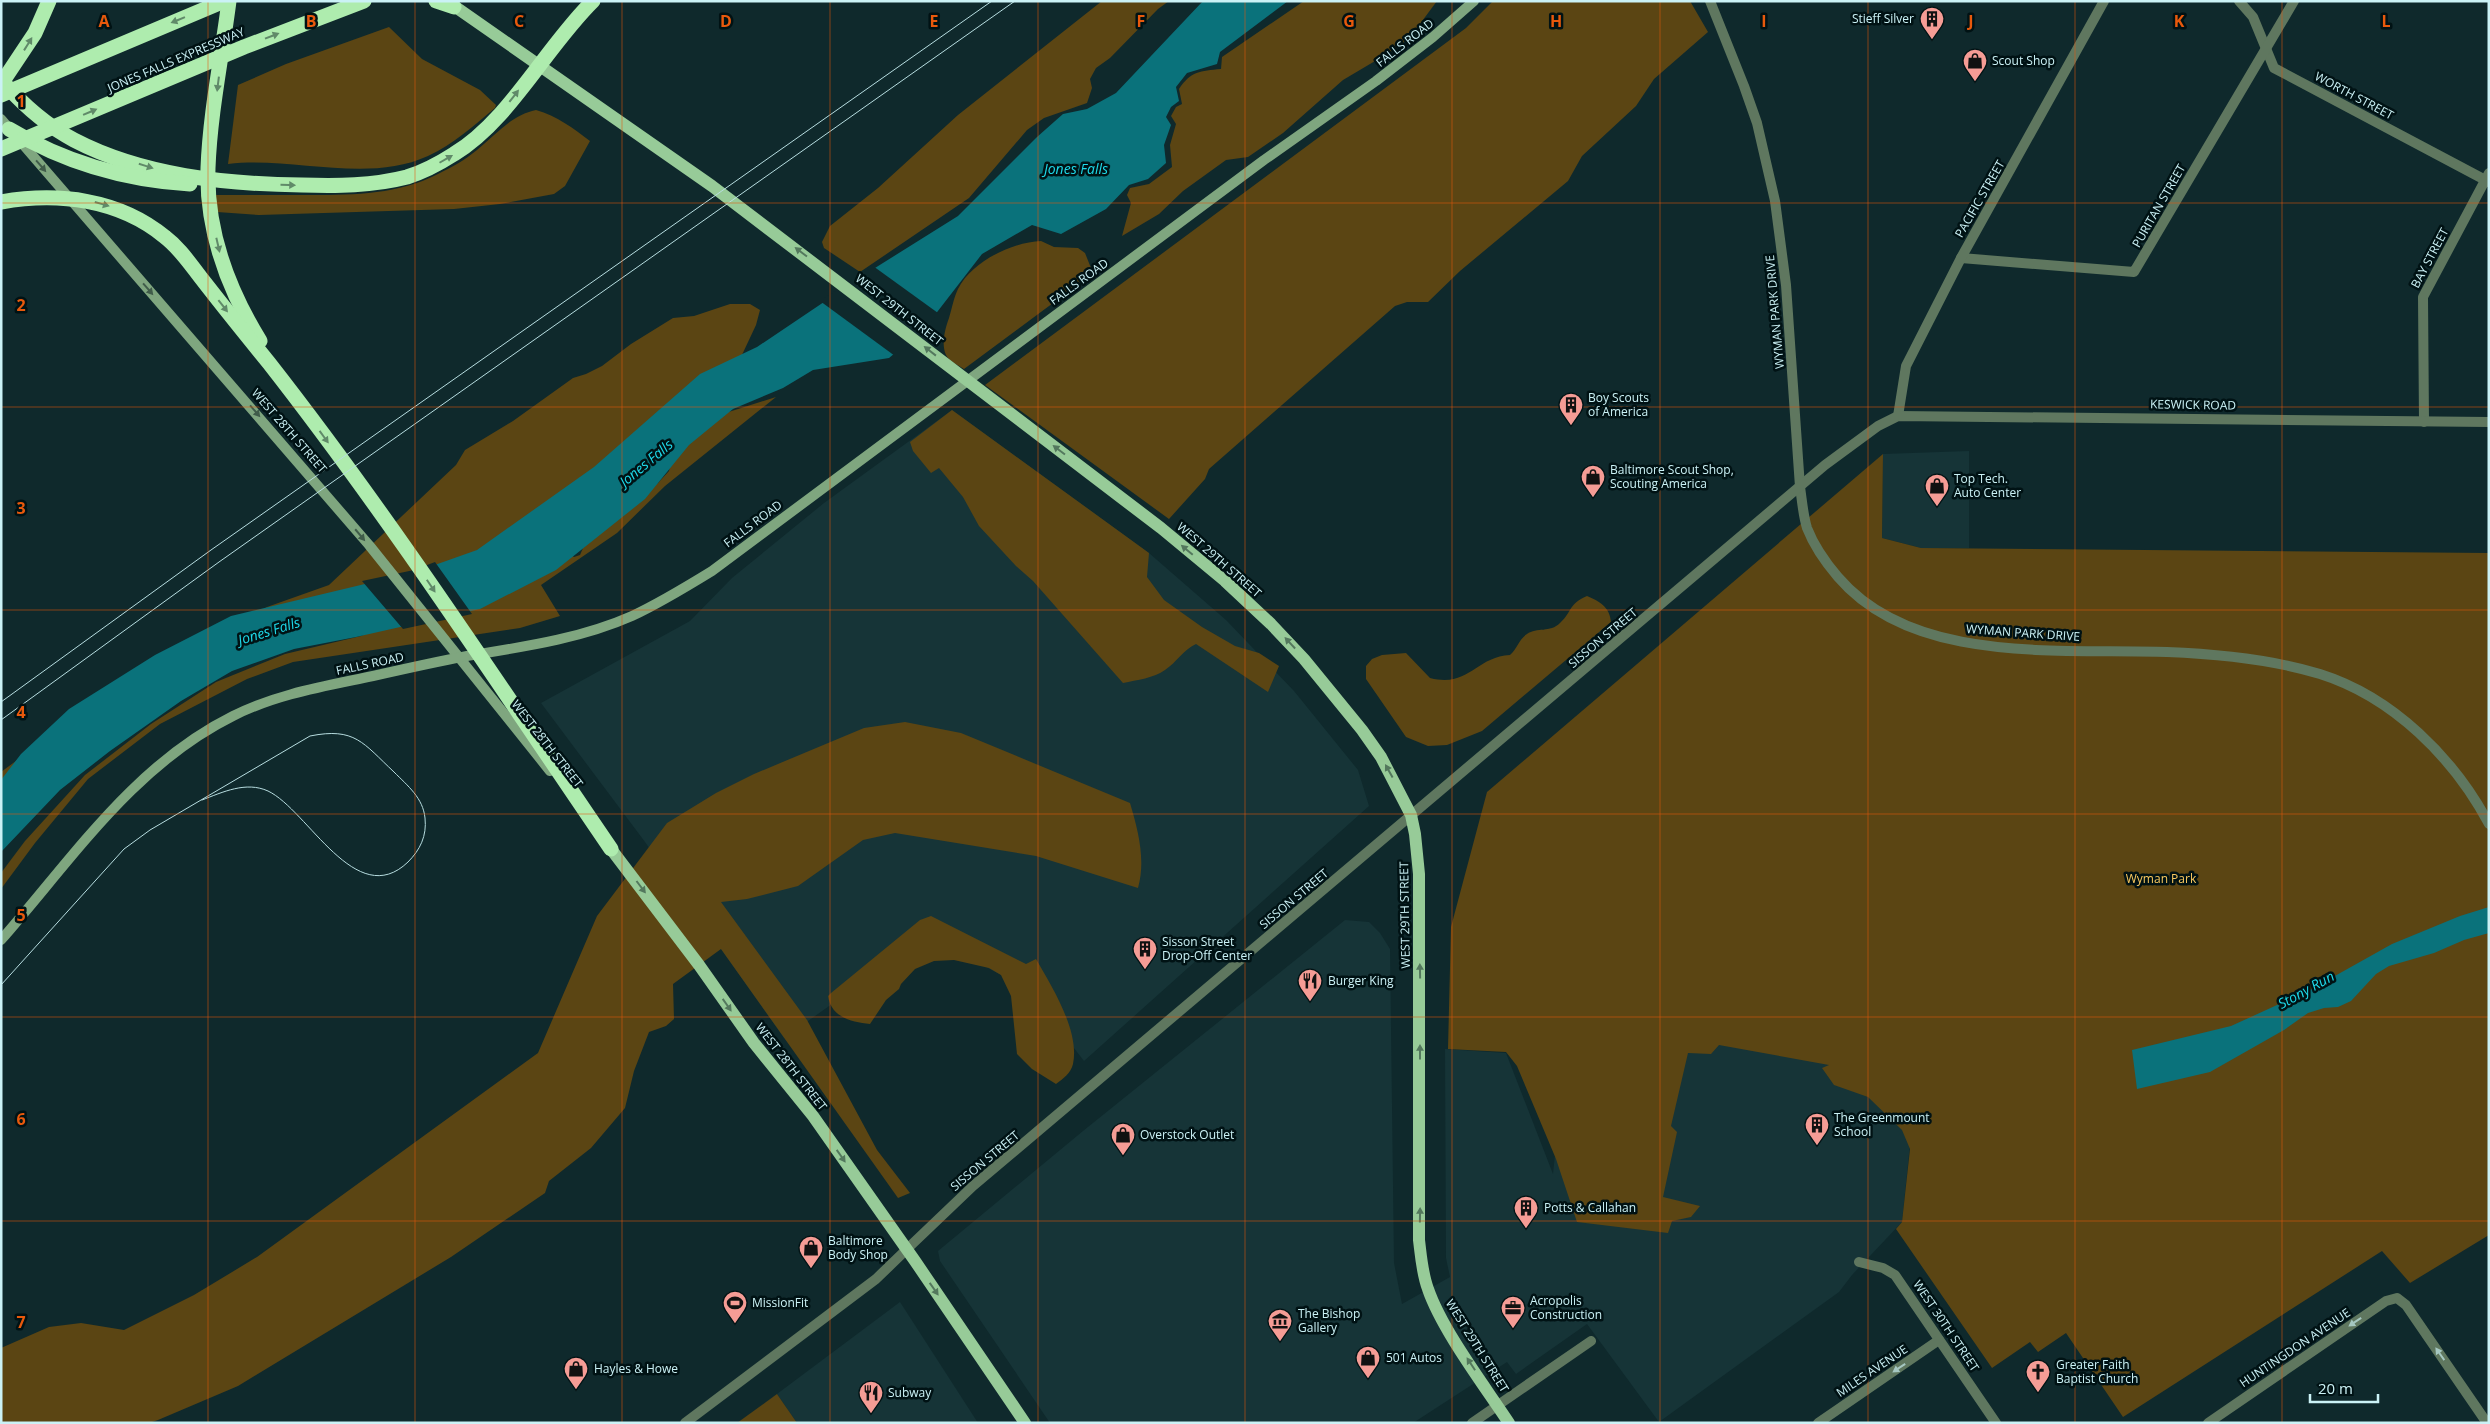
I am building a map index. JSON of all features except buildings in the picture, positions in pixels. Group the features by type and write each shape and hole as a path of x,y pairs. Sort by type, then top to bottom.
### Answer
{"highway":[{"path":"49,1 35,33 1,82 24,106 74,140 104,153 153,169 239,183"},
{"path":"1,94 224,1"},
{"path":"229,1 208,168 214,230 220,256 235,295 296,398"},
{"name":"JONES FALLS EXPRESSWAY","path":"1,149 244,47 364,1"},
{"path":"436,1 451,4"},
{"path":"5,124 44,149 74,162 136,178 199,185 239,183 340,186 375,183 407,176 436,165 483,134 562,35 593,1"},
{"path":"1,202 84,200 114,208 146,223 166,237 187,259 296,398 403,545 611,848"}],"main road":[{"name":"FALLS ROAD","path":"1,940 115,806 155,767 196,737 232,716 261,704 332,685 464,657 552,641 596,629 632,616 712,570 1264,160 1376,80 1433,37 1474,1"},
{"name":"WEST 29TH STREET","path":"451,4 720,192 1161,528 1225,581 1271,624 1304,659 1362,730 1381,757 1411,815 1416,834 1419,874 1419,1240 1421,1264 1428,1289 1438,1313 1509,1423"},
{"name":"WEST 28TH STREET","path":"5,124 369,545 611,848 699,965 754,1043 813,1116 907,1249 1025,1423"}],"street":[{"name":"WYMAN PARK DRIVE","path":"1710,1 1757,123 1775,201 1787,294 1796,459 1807,527 1816,546 1831,568 1859,599 1874,610 1901,624 1961,642 1999,646 2216,654 2280,663 2323,675 2365,695 2416,731 2455,771 2489,824"},
{"name":"PACIFIC STREET","path":"1898,416 1906,366 1960,258 2104,1"},
{"name":"WORTH STREET","path":"2239,1 2253,17 2274,68 2488,178"},
{"name":"PURITAN STREET","path":"1960,258 2134,272 2294,1"},
{"name":"BAY STREET","path":"2424,422 2423,297 2488,178"},
{"name":"SISSON STREET","path":"684,1423 876,1279 973,1186 1411,815 1800,487 1878,426 1898,416"},
{"name":"KESWICK ROAD","path":"1898,416 2489,422"},
{"name":"WEST 30TH STREET","path":"1859,1262 1883,1268 1895,1275 1996,1423"},
{"name":"HUNTINGDON AVENUE","path":"2208,1423 2386,1301 2397,1298 2406,1305 2488,1423"},
{"path":"1472,1423 1591,1340"},
{"name":"MILES AVENUE","path":"1818,1423 1939,1340"}],"shaded area":[{"path":"952,410 1149,553 1226,620 1294,691 1358,770 1369,806 1084,1061 1029,990 928,936 784,1038 645,842 541,703 690,621 732,578 824,503"},
{"path":"1969,451 1969,548 1921,548 1882,538 1883,454"},
{"path":"1345,920 1369,922 1380,933 1390,949 1394,1263 1402,1304 1450,1277 1446,1258 1445,1049 1506,1053 1553,1174 1571,998 1892,1077 1915,1096 1902,1222 1852,1275 1839,1292 1659,1422 1587,1324 1516,1374 1507,1362 1413,1423 1050,1423 940,1261 938,1251 1083,1131"},
{"path":"900,1302 978,1423 797,1423 777,1394"}],"green space":[{"path":"1102,1 1169,1 1158,9 1110,58 1096,68 1090,79 1092,88 1087,103 1044,118 1027,130 969,198 860,272 824,248 822,242 830,226 878,188 958,115"},
{"path":"1304,1 1437,1 1411,36 1397,48 1343,80 1283,133 1248,157 1226,160 1183,191 1159,214 1122,236 1131,203 1127,195 1130,188 1149,184 1172,167 1170,145 1176,124 1171,116 1176,107 1182,104 1179,89 1183,83 1197,73 1221,69 1222,57"},
{"path":"1493,1 1690,1 1708,32 1654,79 1636,106 1582,156 1568,181 1460,271 1428,302 1407,302 1395,306 1209,469 1205,479 1169,519 985,385 1466,28"},
{"path":"389,27 422,59 480,90 496,105 495,108 446,146 428,156 405,164 355,169 278,163 228,164 238,85 286,64"},
{"path":"536,110 558,119 590,141 565,186 554,194 500,204 454,209 259,215 203,211 201,195 353,194 405,187 438,174 458,163 477,150 511,121"},
{"path":"1041,241 1054,247 1078,248 1085,253 1091,268 1080,283 964,369 951,361 946,355 944,336 955,296 964,279 983,262 1006,249"},
{"path":"730,304 750,304 760,310 756,325 741,357 630,469 439,571 1,782 1,772 24,755 267,607 329,585 456,465 465,450 513,421 573,378 602,366 631,344 673,318 694,316"},
{"path":"776,397 665,486 617,533 541,585 560,616 520,628 293,662 247,679 160,724 88,779 35,843 1,889 1,873 25,841 85,775 151,724 216,682 285,654 361,636 562,548 574,557 580,555 583,548 658,483 669,471 671,460 716,416"},
{"path":"952,410 1149,553 1147,577 1164,600 1202,627 1235,646 1259,653 1279,666 1268,692 1196,644 1187,649 1161,673 1123,683 1033,581 1016,566 979,526 963,497 939,468 931,473 913,451 910,442"},
{"name":"Wyman Park","path":"1883,454 1882,538 1921,548 2489,553 2489,1235 2410,1283 2382,1251 2123,1417 2066,1333 2038,1352 2030,1342 1992,1368 1896,1229 1902,1222 1910,1149 1902,1130 1868,1097 1834,1085 1822,1068 1829,1065 1719,1045 1711,1054 1688,1053 1671,1126 1677,1132 1663,1197 1700,1206 1691,1217 1672,1221 1668,1233 1577,1222 1556,1159 1517,1066 1506,1052 1448,1049 1451,927 1487,792"},
{"path":"1587,596 1600,602 1606,608 1611,622 1482,731 1447,745 1428,746 1406,737 1366,679 1366,666 1372,659 1382,655 1406,653 1430,678 1443,680 1463,676 1488,661 1510,655 1527,634 1556,626 1577,602"},
{"path":"905,722 961,733 1130,803 1138,834 1141,856 1138,888 1036,856 895,833 863,840 798,886 747,899 721,902 807,1020 877,1150 910,1193 898,1198 721,949 673,984 674,1019 666,1026 649,1032 634,1071 625,1108 591,1148 549,1181 545,1193 451,1257 238,1386 158,1420 149,1423 1,1423 1,1348 49,1327 81,1323 124,1330 194,1295 257,1257 538,1053 597,916 667,823 716,793 754,774 864,728"},
{"path":"931,916 1026,964 1036,959 1063,1010 1072,1038 1074,1051 1072,1067 1069,1073 1056,1084 1032,1069 1017,1054 1011,996 1001,975 989,968 954,960 934,961 915,969 901,984 899,989 886,1000 870,1024 849,1020 833,1009 828,996 831,993 920,920"},
{"path":"777,1394 797,1423 737,1423"}],"water":[{"name":"Jones Falls","path":"1203,1 1288,1 1220,52 1217,64 1187,73 1176,87 1179,101 1171,107 1166,117 1171,125 1164,145 1166,163 1148,179 1129,185 1106,209 1061,234 1032,225 982,254 924,329 889,358 813,370 783,388 733,409 689,445 645,499 556,570 480,609 294,649 232,671 181,701 110,751 60,790 1,852 1,780 21,754 69,709 155,655 231,616 415,572 477,550 594,467 700,374 757,347 867,273 958,216 1037,137 1063,114 1087,109 1116,93"},
{"path":"2489,907 2489,933 2464,940 2434,953 2389,966 2376,974 2351,1001 2338,1007 2324,1008 2308,1013 2284,1030 2210,1072 2137,1089 2132,1050 2231,1026 2308,991 2392,944 2460,916"}],"pier":[{"path":"873,266 938,313 925,330 895,356 820,301"},
{"path":"435,562 472,614 403,629 362,581 414,570"}],"tram line":[{"path":"1,702 211,550 992,1"},
{"path":"1,720 219,562 1015,1"},
{"path":"1,985 124,849 150,830 310,736 338,734 348,736 366,745 418,798 424,811 425,831 419,848 408,862 389,874 370,875 351,867 283,802 268,791 260,788 243,787 202,800"}],"place":[{"name":"Stieff Silver","path":"1932,40"},
{"name":"Scout Shop","path":"1975,82"},
{"name":"Boy Scouts of America","path":"1571,426"},
{"name":"Baltimore Scout Shop, Scouting America","path":"1593,498"},
{"name":"Top Tech. Auto Center","path":"1937,507"},
{"name":"Sisson Street Drop-Off Center","path":"1145,970"},
{"name":"Burger King","path":"1310,1002"},
{"name":"The Greenmount School","path":"1817,1146"},
{"name":"Overstock Outlet","path":"1123,1156"},
{"name":"Potts & Callahan","path":"1526,1229"},
{"name":"Baltimore Body Shop","path":"811,1269"},
{"name":"MissionFit","path":"735,1324"},
{"name":"Acropolis Construction","path":"1513,1329"},
{"name":"The Bishop Gallery","path":"1280,1342"},
{"name":"501 Autos","path":"1368,1379"},
{"name":"Hayles & Howe","path":"576,1390"},
{"name":"Greater Faith Baptist Church","path":"2038,1393"},
{"name":"Subway","path":"871,1414"}],"water label":[{"name":"Stony Run","path":"2306,990"}]}
